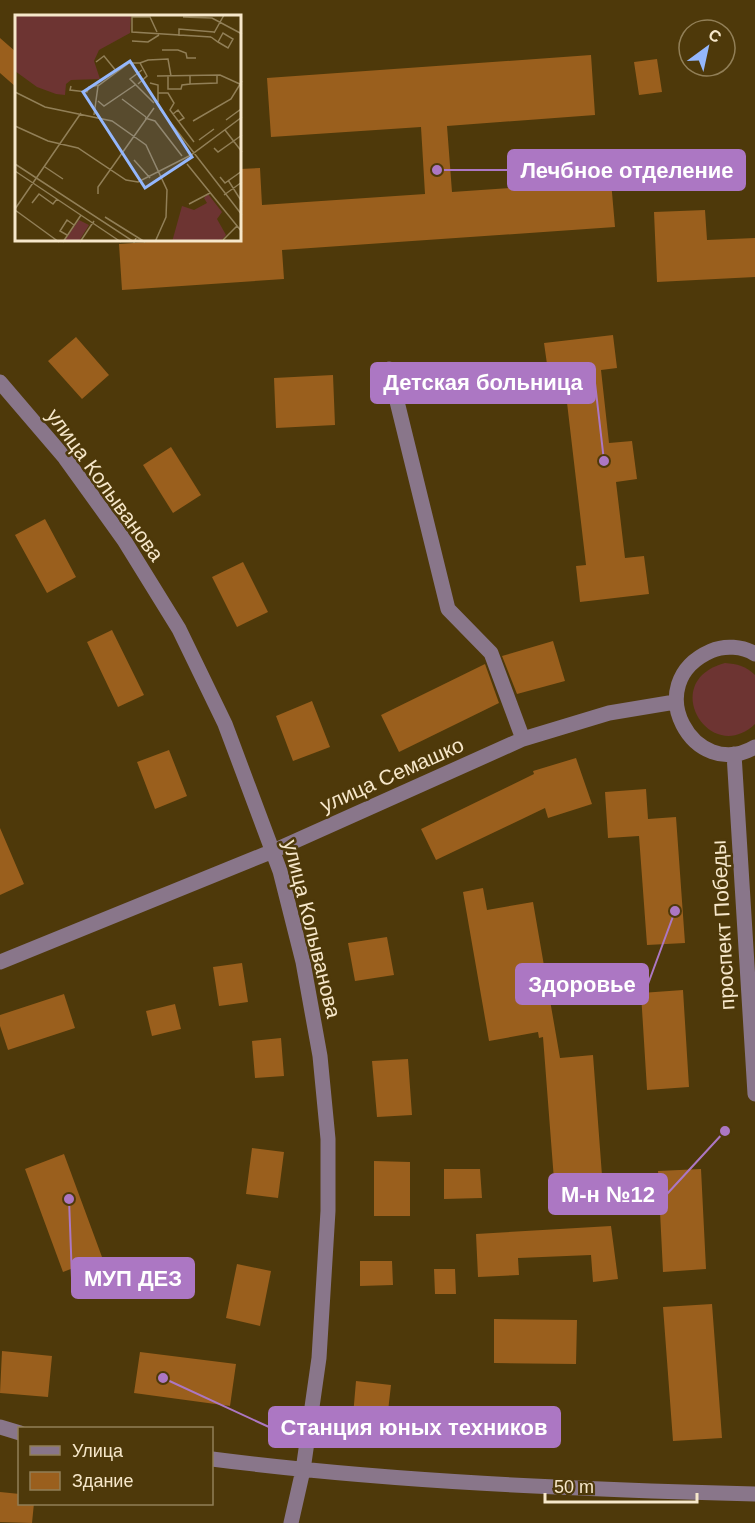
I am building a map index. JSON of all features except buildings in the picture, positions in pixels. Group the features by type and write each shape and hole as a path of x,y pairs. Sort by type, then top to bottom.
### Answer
{"street":[{"path":"389,369 448,609 491,653 523,739"},
{"name":"улица Колыванова","path":"0,382 65,458 124,540 179,629 225,724 280,871 303,962 320,1056 328,1139 328,1211 320,1358 303,1470 291,1523"},
{"path":"755,654 734,647 716,648 700,656 687,668 679,684 675,702 679,718 688,734 701,746 717,753 735,754 755,747"},
{"name":"улица Семашко","path":"0,962 273,851 523,739 609,713 675,702"},
{"name":"проспект Победы","path":"735,754 755,1094"},
{"path":"0,1427 18,1432"},
{"path":"213,1458 303,1470 596,1490 755,1494"}],"shaded area":[{"path":"725,663 741,666 755,675 755,724 738,734 722,735 708,728 698,716 693,702 695,686 705,673"}],"place":[{"name":"Лечбное отделение","path":"437,170"},
{"name":"Детская больница","path":"604,461"},
{"name":"Здоровье","path":"675,911"},
{"name":"М-н №12","path":"725,1131"},
{"name":"МУП ДЕЗ","path":"69,1199"},
{"name":"Станция юных техников","path":"163,1378"}]}
